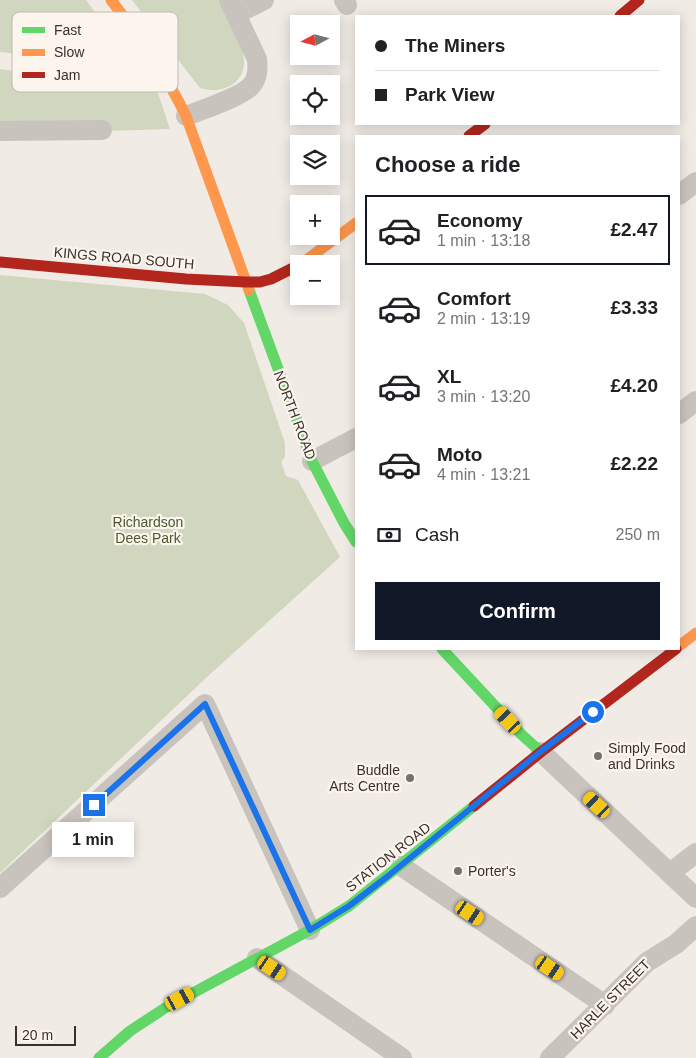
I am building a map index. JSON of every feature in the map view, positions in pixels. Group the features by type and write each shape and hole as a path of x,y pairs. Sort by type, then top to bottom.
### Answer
{"street":[{"name":"NORTH ROAD","path":"112,0 121,12"},
{"path":"186,116 244,92 254,81 258,68 256,59 233,7 264,0"},
{"path":"621,15 639,0"},
{"name":"NORTH ROAD","path":"176,92 312,461 355,540"},
{"path":"470,135 484,125"},
{"path":"0,130 102,130"},
{"path":"680,194 696,182"},
{"name":"KINGS ROAD SOUTH","path":"312,255 355,224"},
{"name":"KINGS ROAD SOUTH","path":"0,262 186,279 246,282 260,282 282,275 290,270"},
{"path":"680,413 696,401"},
{"path":"312,461 355,439"},
{"name":"STATION ROAD","path":"680,644 696,633"},
{"path":"443,650 522,735 696,898"},
{"name":"STATION ROAD","path":"99,1058 130,1031 164,1008 310,930 349,906 540,752 671,650"},
{"path":"0,888 205,704 310,930"},
{"path":"670,873 696,853"},
{"path":"401,866 605,1005"},
{"name":"HARLE STREET","path":"550,1058 647,962 676,944 696,926"},
{"path":"257,958 402,1058"}],"green space":[{"path":"0,0 86,0 95,12 12,12 12,53 0,52"},
{"path":"132,0 220,0 236,33 244,57 243,68 239,78 223,89 200,88 178,60 178,12 141,12"},
{"path":"0,69 12,71 12,92 158,93 170,129 107,131 0,121"},
{"name":"Richardson Dees Park","path":"0,275 205,294 228,305 244,323 285,443 285,457 281,462 286,476 298,480 340,557 207,677 0,873"}],"traffic: fast":[{"path":"249,290 312,461 355,540"},
{"path":"443,650 522,735 541,752"},
{"path":"99,1058 130,1031 165,1008 310,930 349,906 474,806"}],"traffic: slow":[{"path":"111,0 120,12"},
{"path":"174,92 186,116 249,290"},
{"path":"313,255 355,224"},
{"path":"680,645 696,633"}],"traffic: jam":[{"path":"621,15 639,0"},
{"path":"470,135 484,125"},
{"path":"0,262 186,279 246,282 260,282 271,279 290,270"},
{"path":"474,806 541,752 675,650"}],"place":[{"name":"Simply Food and Drinks","path":"598,756"},
{"name":"Buddle Arts Centre","path":"410,778"},
{"name":"Porter's","path":"458,871"}],"route":[{"path":"94,805 205,704 310,930 349,906 401,866 540,752 593,712"}]}
